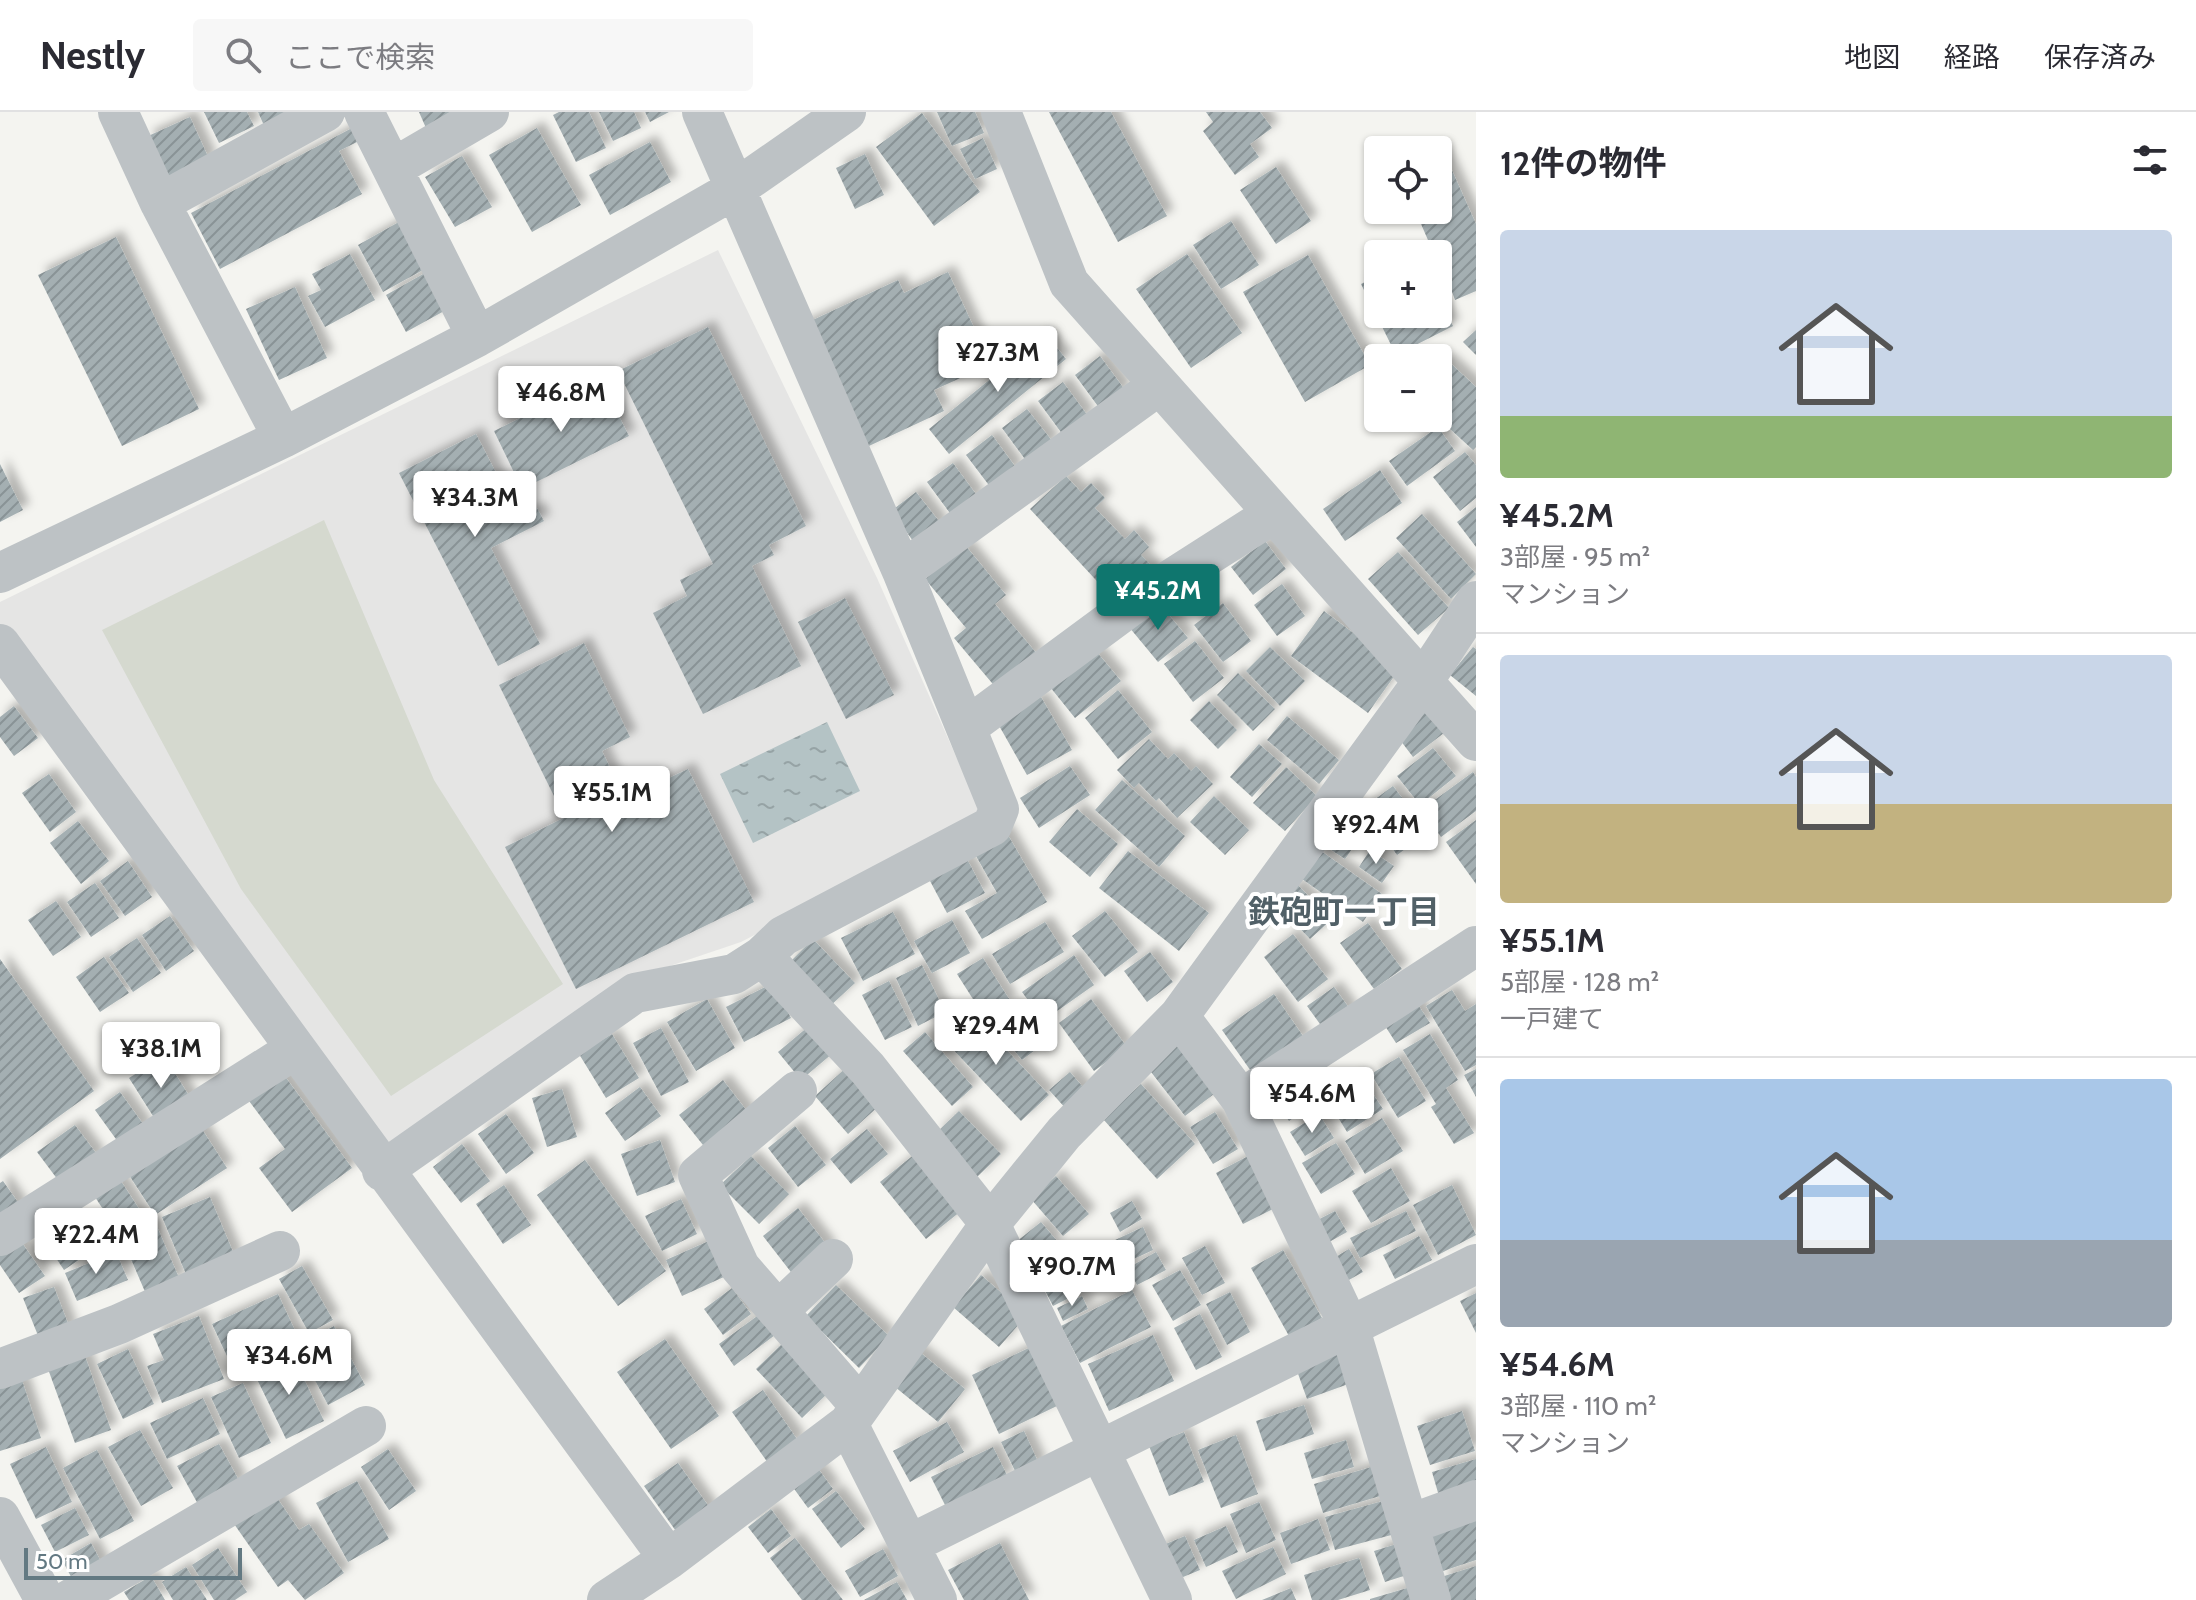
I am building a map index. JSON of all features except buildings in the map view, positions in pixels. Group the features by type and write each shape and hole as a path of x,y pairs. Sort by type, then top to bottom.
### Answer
{"street":[{"path":"118,112 160,203 283,438"},
{"path":"160,203 325,112"},
{"path":"364,112 477,337"},
{"path":"393,168 489,112"},
{"path":"382,1171 635,993 734,974 762,956 783,936 992,826 999,809 902,571 702,112"},
{"path":"0,573 283,438 477,337 737,188 846,112"},
{"path":"1001,112 1069,283 1476,741"},
{"path":"902,571 1158,386"},
{"path":"967,727 1143,597 1273,514"},
{"path":"607,1600 669,1559 854,1415 990,1224 1064,1133 1179,1016 1424,680 1476,601"},
{"path":"0,644 382,1171 669,1559"},
{"path":"1241,1099 1476,946"},
{"path":"762,956 868,1069 990,1224 1172,1600"},
{"path":"1179,1016 1241,1099 1349,1326 1431,1600"},
{"path":"0,1236 294,1050"},
{"path":"797,1091 698,1175 740,1267 778,1311 854,1415 937,1600"},
{"path":"0,1369 119,1324 280,1251"},
{"path":"778,1311 833,1259"},
{"path":"910,1544 1476,1264"},
{"path":"69,1600 366,1426"},
{"path":"1410,1524 1476,1500"},
{"path":"0,1517 45,1600"}],"shaded area":[{"path":"718,250 877,578 982,815 741,942 643,975 383,1148 0,626 0,602"},
{"path":"324,520 434,780 563,984 391,1096 241,889 102,630"}],"water":[{"path":"827,722 860,791 753,843 720,774"}],"district":[{"name":"鉄砲町一丁目","path":"1344,912"}]}
